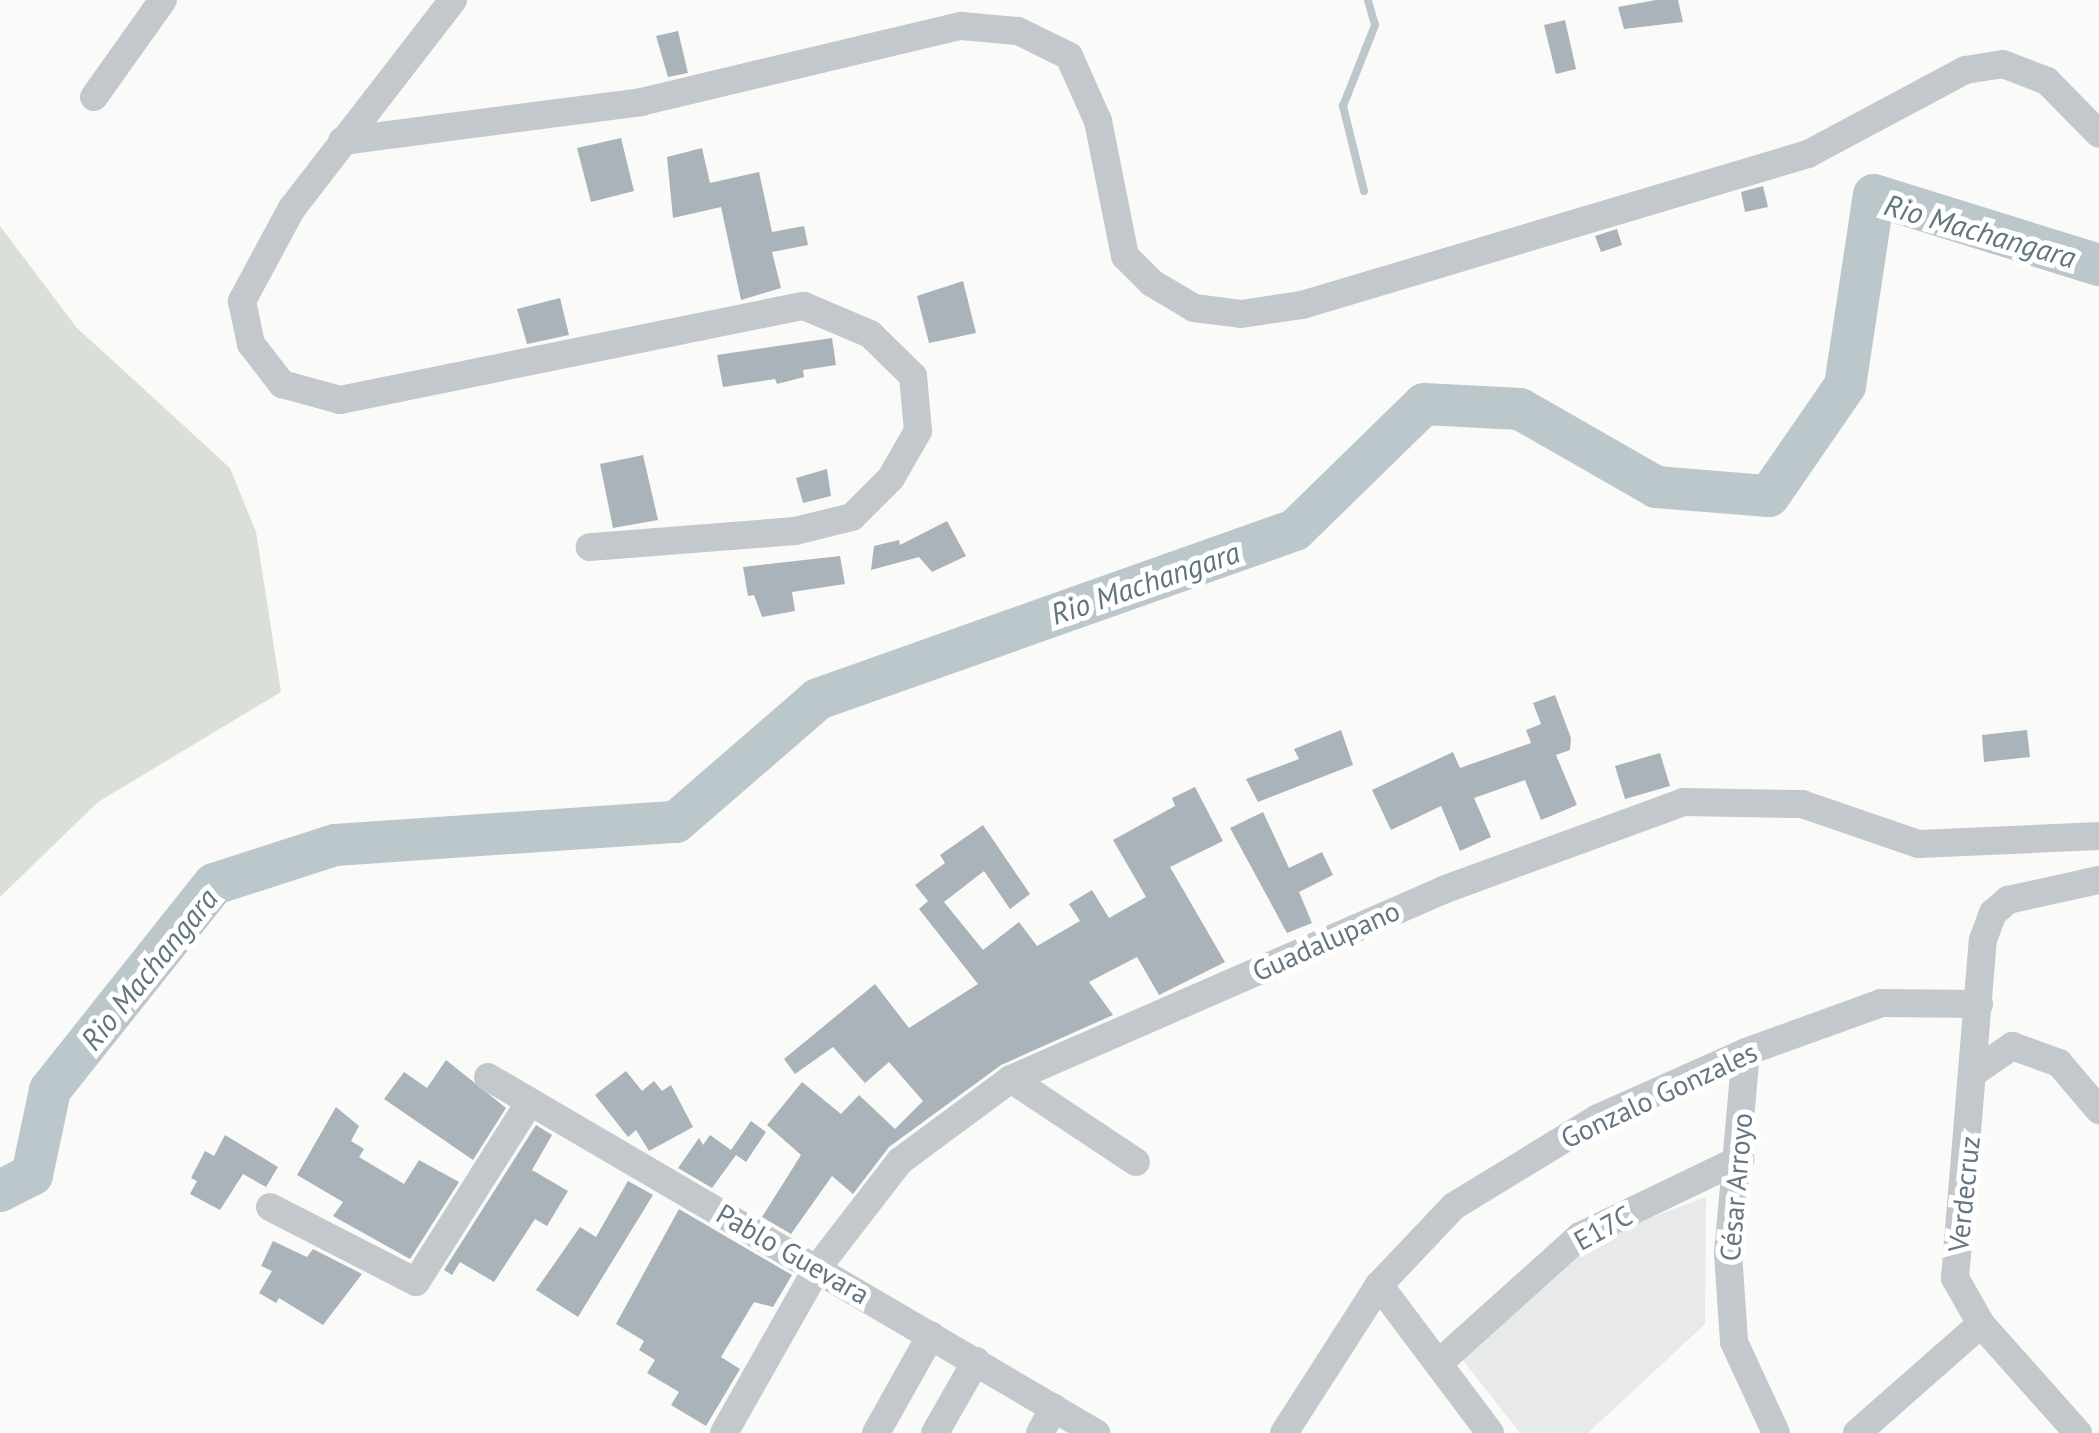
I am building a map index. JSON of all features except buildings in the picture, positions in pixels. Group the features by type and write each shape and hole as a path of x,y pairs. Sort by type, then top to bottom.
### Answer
{"street":[{"path":"94,97 163,0"},
{"path":"454,0 292,208 242,301 251,344 282,384 340,400 804,306 870,334 913,376 918,431 891,478 852,517 795,531 590,548"},
{"path":"342,141 641,102 961,26 1018,31 1069,56 1098,120 1124,256 1152,284 1194,308 1241,314 1302,305 1808,154 1965,70 2003,64 2047,81 2099,134"},
{"name":"Guadalupano","path":"724,1433 818,1267 900,1162 1011,1080 1443,890 1683,802 1802,804 1918,844 2099,836"},
{"name":"Verdecruz","path":"2078,1433 1981,1324 1955,1278 1976,1071 1983,940 1993,913 2008,900 2099,880"},
{"name":"Gonzalo Gonzales","path":"1284,1433 1379,1285 1454,1206 1598,1118 1746,1052 1880,1003 1979,1004"},
{"path":"1976,1071 2012,1046 2059,1064 2099,1110"},
{"name":"César Arroyo","path":"1746,1052 1740,1159 1728,1253 1734,1342 1776,1433"},
{"name":"Pablo Guevara","path":"488,1077 1096,1433"},
{"path":"1011,1080 1136,1162"},
{"path":"270,1206 416,1282 530,1102"},
{"name":"E17C","path":"1439,1364 1580,1236 1740,1159"},
{"path":"1379,1285 1490,1433"},
{"path":"1857,1433 1981,1324"},
{"path":"876,1433 931,1335"},
{"path":"935,1433 976,1361"},
{"path":"1040,1433 1054,1408"}],"shaded area":[{"path":"0,226 76,327 230,468 256,532 281,692 98,802 0,897"},
{"path":"1706,1197 1705,1324 1588,1433 1520,1433 1462,1359 1585,1242"}],"waterway":[{"path":"1364,191 1343,106 1375,25 1368,0"},
{"name":"Rio Machangara","path":"0,1191 32,1175 50,1090 214,884 335,845 676,822 818,699 1295,530 1424,404 1520,409 1656,487 1769,496 1845,386 1874,195 2099,265"}]}
